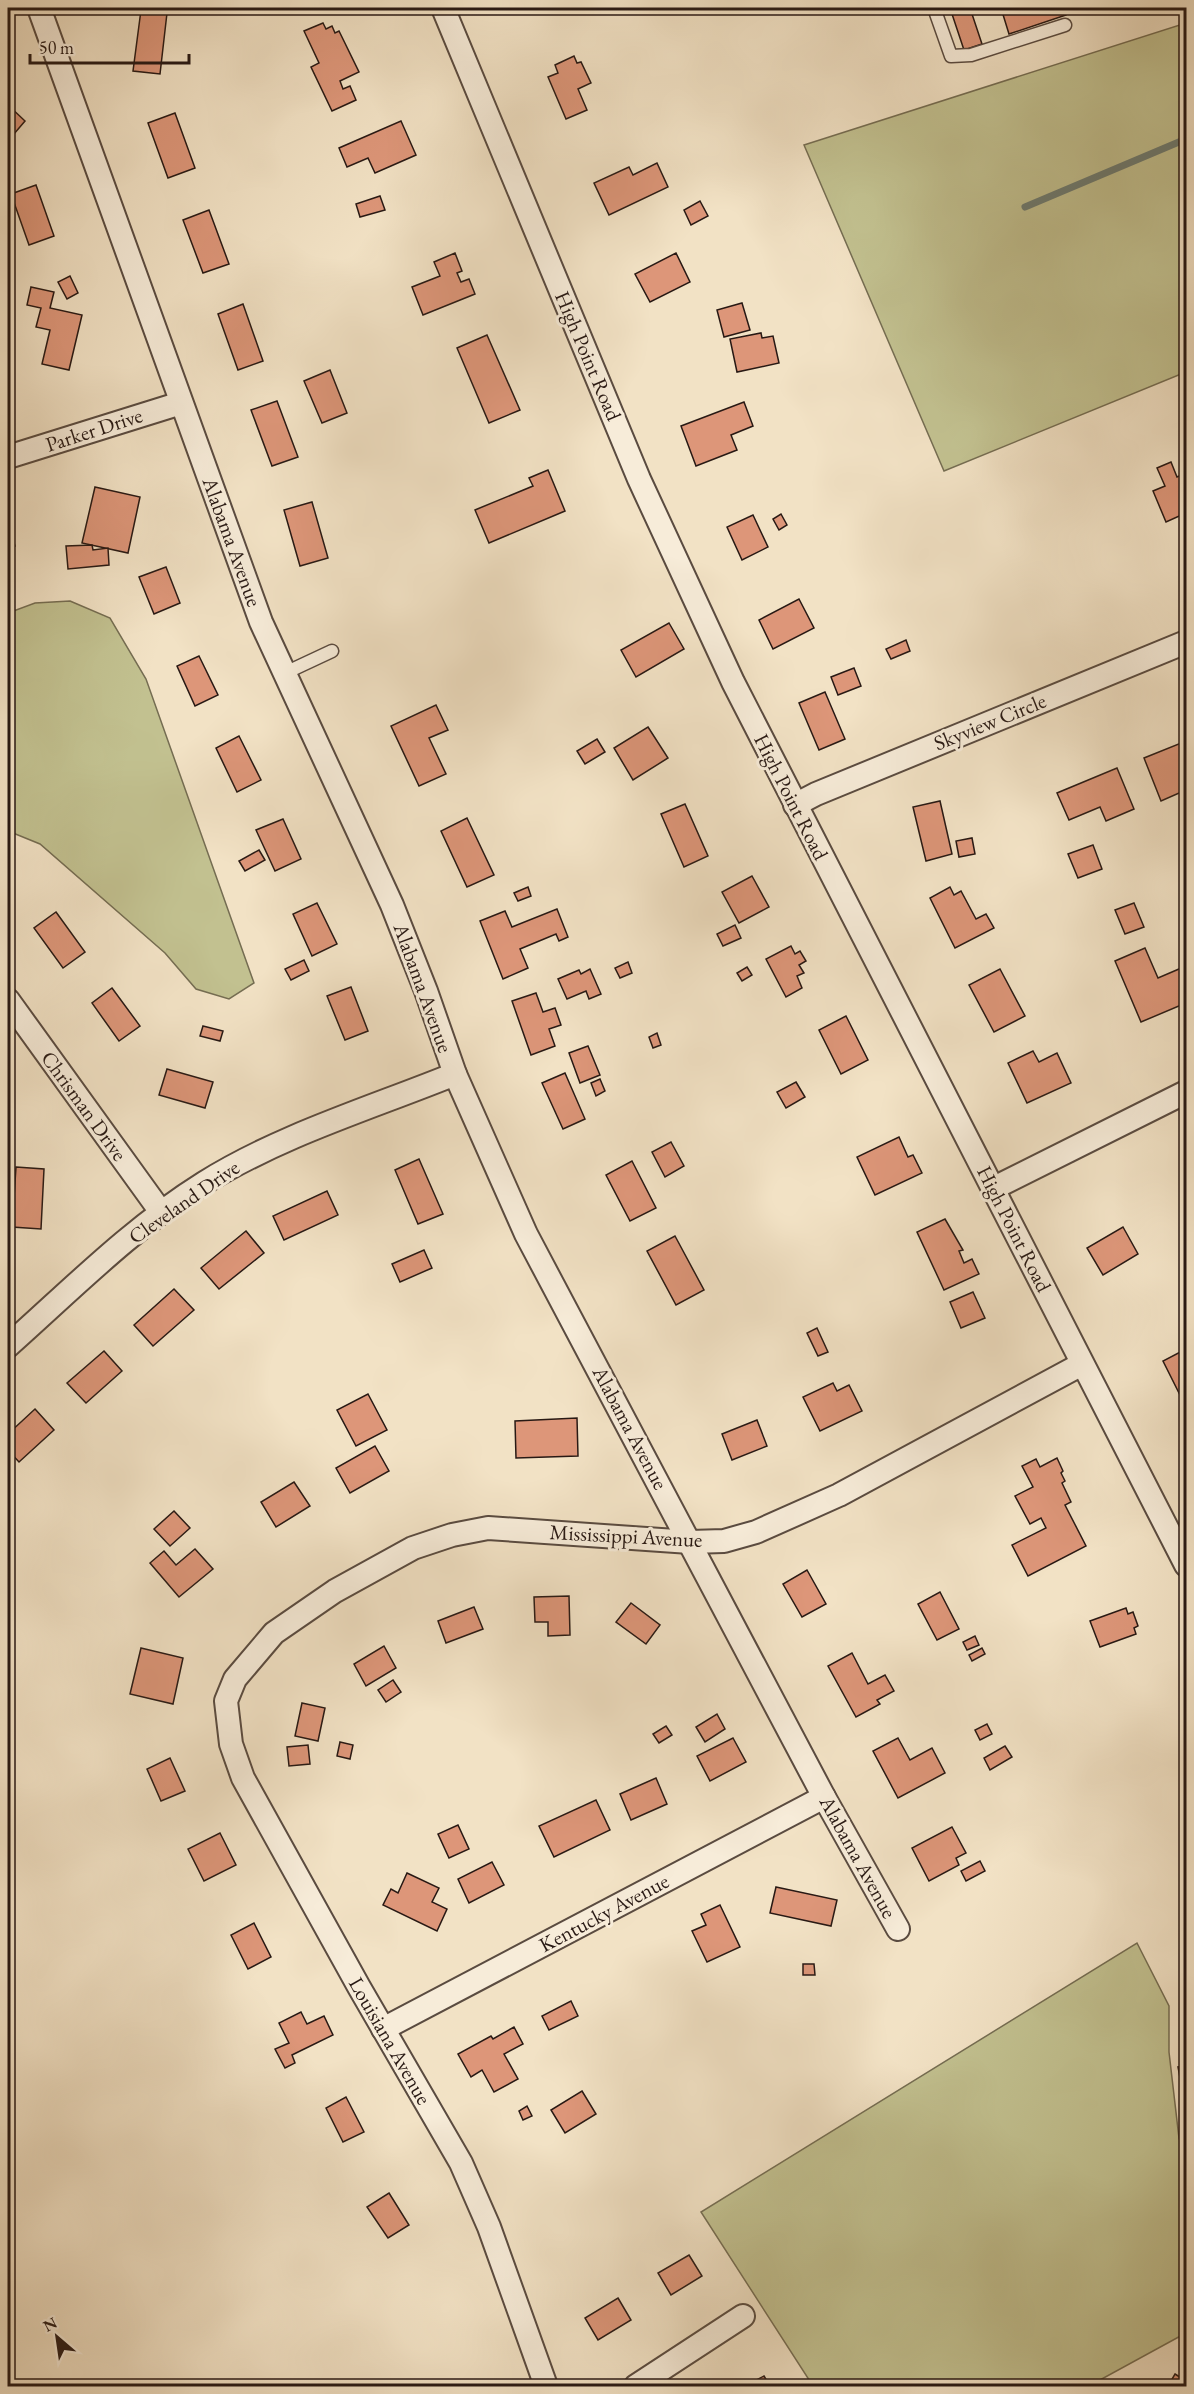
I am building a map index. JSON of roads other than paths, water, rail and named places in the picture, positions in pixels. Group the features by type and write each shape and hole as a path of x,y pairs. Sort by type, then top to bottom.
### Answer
{"street":[{"name":"Alabama Avenue","path":"39,8 261,622 392,905 426,991 455,1074 526,1234 824,1797 898,1929"},
{"name":"High Point Road","path":"443,8 639,479 736,689 1186,1565"},
{"name":"Parker Drive","path":"8,457 181,403"},
{"name":"Skyview Circle","path":"795,805 816,794 1186,642"},
{"name":"Chrisman Drive","path":"8,1000 161,1212"},
{"name":"Cleveland Drive","path":"8,1346 161,1212 210,1179 273,1146 455,1074"},
{"path":"994,1188 1186,1092"},
{"name":"Mississippi Avenue","path":"226,1701 235,1678 274,1633 334,1591 423,1544 452,1535 488,1528 690,1542 724,1541 756,1532 838,1495 1082,1364"},
{"name":"Louisiana Avenue","path":"226,1701 231,1744 243,1778 383,2029 461,2163 477,2196 546,2386"},
{"name":"Kentucky Avenue","path":"383,2029 824,1797"},
{"path":"636,2386 743,2316"}],"lane":[{"path":"934,8 951,56 971,55 1065,25"},
{"path":"285,673 332,651"}],"waterway":[{"path":"1025,207 1186,139"}]}
